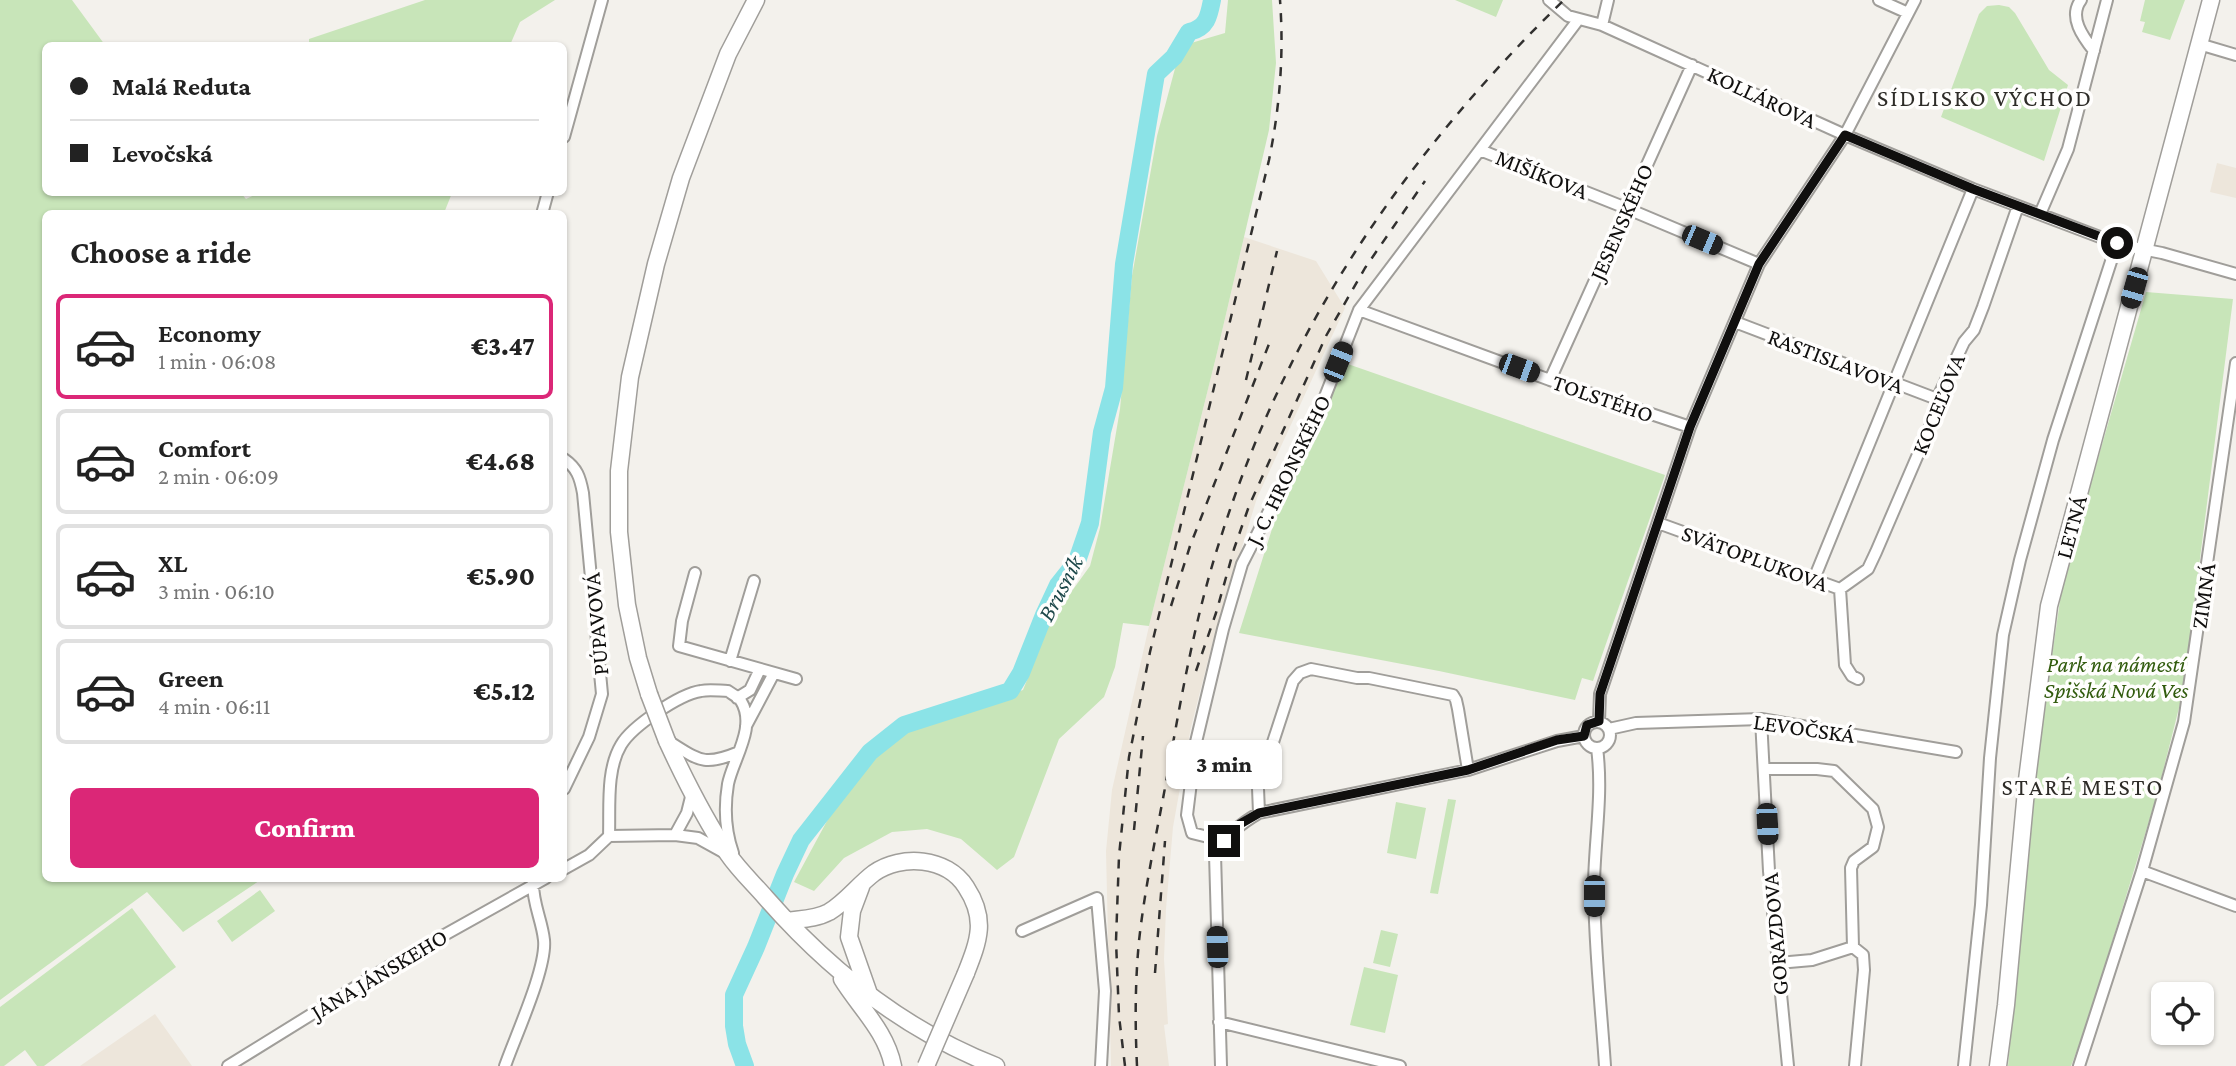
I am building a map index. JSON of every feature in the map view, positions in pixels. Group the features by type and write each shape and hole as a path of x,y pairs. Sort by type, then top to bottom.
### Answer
{"main road":[{"path":"756,0 728,54 681,178 656,264 630,377 619,471 619,532 627,605 638,658 667,741 692,793 733,860 785,920 835,968 869,995 926,1032 996,1066"},
{"name":"LETNÁ","path":"1997,1066 2049,606 2211,0"},
{"path":"785,920 825,914 885,866 917,860 932,863 945,868 963,882 976,903 980,918 977,945 926,1066"},
{"path":"862,885 852,911 849,937 869,995"},
{"path":"835,968 852,996 884,1038 893,1066"}],"street":[{"path":"567,126 602,0"},
{"name":"KOLLÁROVA","path":"1549,0 1560,12 1578,20 1602,24 1845,135 1973,189 2117,243 2236,274"},
{"path":"1602,24 1608,0"},
{"path":"1879,0 1909,13"},
{"path":"1599,721 1600,694 1690,427 1759,264 1845,135 1915,0"},
{"path":"2081,0 2076,7 2076,18 2082,36 2094,51"},
{"path":"2040,214 2068,149 2107,0"},
{"name":"J. C. HRONSKÉHO","path":"1224,841 1192,832 1187,815 1196,742 1223,629 1242,564 1317,417 1359,310 1578,20"},
{"path":"2199,44 2236,55"},
{"name":"JESENSKÉHO","path":"1550,380 1692,65"},
{"name":"MIŠÍKOVA","path":"1480,150 1759,264"},
{"path":"1814,579 1973,189"},
{"name":"KOCEĽOVA","path":"1840,589 1868,569 1876,552 1938,408 1937,399 1964,342 1974,330 2018,206"},
{"name":"LETNÁ","path":"1964,1066 1981,905 1990,758 2003,635 2053,440 2117,243"},
{"name":"TOLSTÉHO","path":"1359,310 1550,380 1690,427"},
{"name":"RASTISLAVOVA","path":"1735,322 1937,399"},
{"name":"ZIMNÁ","path":"2080,1066 2142,871 2184,722 2236,363"},
{"name":"PÚPAVOVÁ","path":"567,461 574,466 583,493 602,694 589,737 567,783"},
{"name":"SVÄTOPLUKOVA","path":"1658,523 1840,589 1845,665 1852,676 1858,679"},
{"path":"695,573 682,621 679,646 796,679"},
{"path":"730,661 754,581"},
{"path":"737,698 754,685 760,669"},
{"path":"1259,813 1258,789 1293,681 1305,670 1369,678 1453,695 1458,709 1468,770"},
{"path":"733,860 725,806 732,768 746,726 774,673"},
{"path":"609,836 614,765 621,745 633,731 666,708 700,691 728,691 741,701 746,726"},
{"name":"LEVOČSKÁ","path":"1609,729 1636,723 1761,719 1956,752"},
{"name":"GORAZDOVA","path":"1761,719 1769,871 1788,1066"},
{"path":"1599,721 1609,729 1608,742 1601,748 1588,745 1584,736 1587,725 1599,721"},
{"path":"1221,1066 1215,854 1240,824 1259,813 1468,770 1557,740 1584,736"},
{"path":"667,741 698,760 721,759 739,752"},
{"path":"1597,748 1601,775 1594,923 1605,1066"},
{"path":"1764,769 1835,771 1873,808 1878,827 1873,847 1854,861 1851,868 1853,947 1863,955 1864,970 1855,1066"},
{"path":"676,835 687,813 692,793"},
{"path":"567,867 589,855 609,836 676,835 698,838 733,860"},
{"path":"2142,871 2236,906"},
{"path":"505,1066 542,962 544,940 532,896 533,882"},
{"name":"JÁNA JÁNSKEHO","path":"228,1066 396,962 533,882"},
{"path":"1022,931 1097,898 1105,991 1101,1066"},
{"path":"1778,963 1812,960 1853,947"},
{"path":"1219,1022 1400,1066"}],"shaded area":[{"path":"2217,163 2236,168 2236,198 2210,192"},
{"path":"1244,237 1316,261 1345,308 1257,498 1213,641 1191,727 1173,827 1166,909 1164,959 1168,1024 1164,1025 1169,1066 1111,1066 1106,851 1112,790"},
{"path":"155,1014 192,1066 80,1066"}],"green space":[{"path":"0,0 72,0 103,42 42,42 42,196 243,196 246,199 252,196 451,196 445,210 42,210 42,882 258,882 183,932 147,892 0,1000"},
{"path":"425,0 555,0 520,22 511,42 309,42 309,39"},
{"path":"1228,0 1272,0 1276,63 1269,130 1149,626 1123,623 1115,667 1104,697 1059,739 1014,857 997,870 961,839 927,829 892,832 844,858 814,891 794,882 834,808 895,733 1023,690 1051,620 1090,566 1100,528 1120,409 1132,276 1157,136 1181,46 1225,33"},
{"path":"1455,0 1503,0 1496,17"},
{"path":"2145,0 2185,0 2170,40 2142,32 2145,22 2140,21"},
{"path":"1987,6 2009,7 2015,13 2049,70 2068,85 2044,161 1941,117 1979,14"},
{"name":"Park na námestí Spišská Nová Ves","path":"2146,292 2233,299 2183,692 2157,795 2087,1024 2071,1066 2008,1066 2033,787 2063,580"},
{"path":"1345,363 1665,475 1593,681 1582,678 1575,700 1239,633 1278,510"},
{"path":"1448,799 1456,800 1438,894 1430,893"},
{"path":"1396,802 1426,808 1416,859 1387,853"},
{"path":"260,890 275,911 232,942 217,921"},
{"path":"132,908 176,967 44,1066 37,1066 25,1050 4,1066 0,1066 0,1007"},
{"path":"1381,930 1398,934 1390,967 1373,963"},
{"path":"1364,967 1398,975 1385,1033 1350,1025"}],"waterway":[{"name":"Brusník","path":"745,1066 734,1026 734,995 801,840 870,752 904,725 1010,691 1021,673 1058,585 1077,561 1090,523 1102,432 1114,388 1124,264 1156,74 1174,57 1189,32 1200,28 1208,16 1212,0"}],"railway":[{"path":"1125,1066 1119,1016 1116,941 1119,856 1129,757 1150,652 1269,160 1280,80 1280,0"},
{"path":"1137,1066 1136,1003 1142,920 1183,688 1211,569 1247,462 1316,316 1358,248 1403,183 1453,120 1506,59 1564,0"},
{"path":"1196,671 1249,506 1326,336 1365,268 1425,181"},
{"path":"1246,380 1277,251"},
{"path":"1171,606 1190,546 1269,344"},
{"path":"1134,830 1143,736"},
{"path":"1155,973 1165,841"}],"district":[{"name":"SÍDLISKO VÝCHOD","path":"1985,97"},
{"name":"STARÉ MESTO","path":"2083,786"}],"route":[{"path":"1224,841 1240,824 1259,813 1468,770 1557,740 1584,736 1587,725 1599,721 1600,694 1612,653 1690,427 1759,264 1845,135 1973,189 2117,243"}]}
